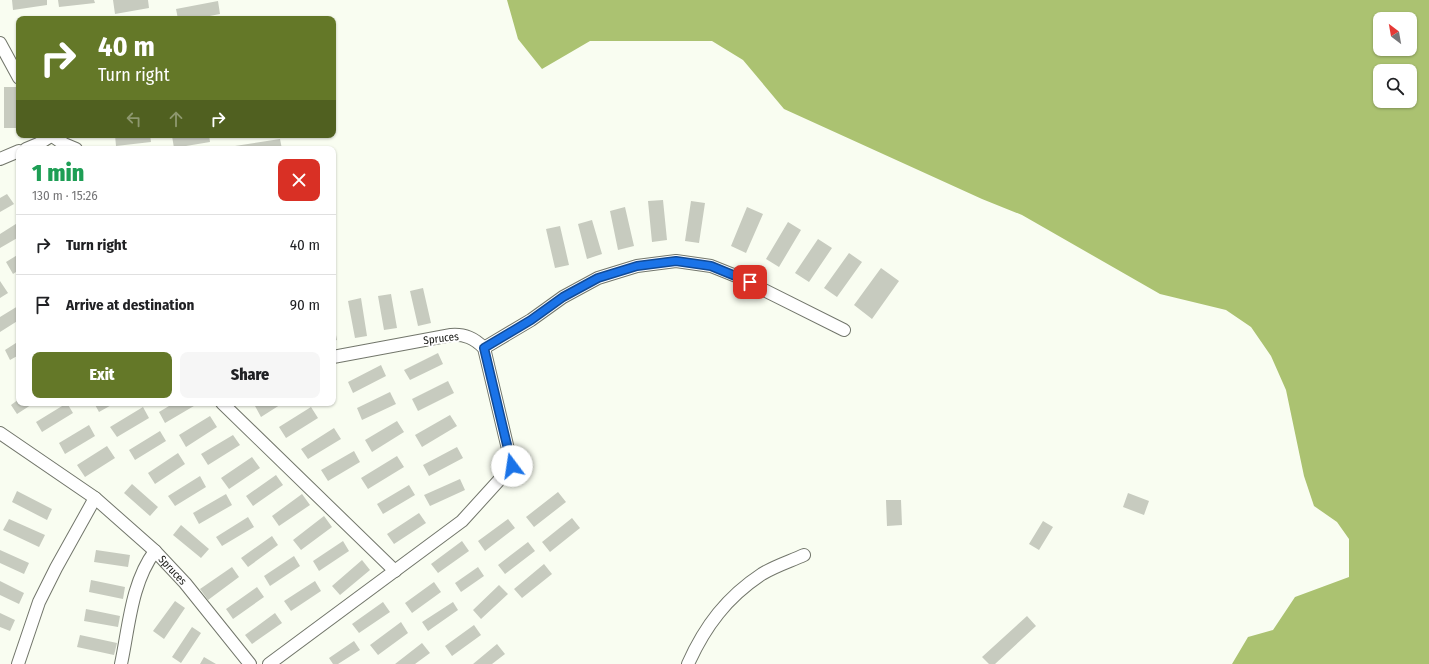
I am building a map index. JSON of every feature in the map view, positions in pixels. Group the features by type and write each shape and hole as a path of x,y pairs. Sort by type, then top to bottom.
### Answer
{"lane":[{"path":"0,43 16,72"},
{"path":"33,146 47,138"},
{"path":"56,138 71,146"},
{"path":"0,158 16,153"},
{"path":"269,664 462,521 512,466 484,348 531,320 563,297 598,278 637,266 676,261 711,266 736,276 844,330"},
{"name":"Spruces","path":"336,356 460,334 474,339 484,348"},
{"path":"225,406 395,570"},
{"path":"0,433 95,498 155,551"},
{"path":"18,664 39,602 95,498"},
{"name":"Spruces","path":"121,664 139,583 145,564 155,551 185,583 250,664"},
{"path":"688,664 708,627 728,601 763,574 804,555"}],"shaded area":[{"path":"507,0 1429,0 1429,664 1232,664 1248,637 1273,630 1295,597 1349,577 1349,539 1337,522 1314,506 1304,476 1286,390 1271,356 1251,327 1226,310 1160,294 1022,215 982,199 784,109 743,60 712,41 590,41 542,69 518,39"}],"building":[{"path":"12,0 47,0 47,5 13,10"},
{"path":"58,0 94,0 95,3 59,7"},
{"path":"113,0 148,0 149,8 115,14"},
{"path":"218,1 220,14 210,16 177,16 176,9"},
{"path":"4,87 16,87 16,128 4,128"},
{"path":"115,138 150,138 151,142 116,146"},
{"path":"172,138 209,138 210,142 186,146 174,146"},
{"path":"280,139 281,146 235,146"},
{"path":"7,194 14,204 0,212 0,198"},
{"path":"663,200 667,240 652,242 648,201"},
{"path":"691,201 705,203 699,243 685,241"},
{"path":"625,207 634,246 618,250 610,211"},
{"path":"747,207 763,214 746,253 731,246"},
{"path":"592,220 602,254 587,259 578,224"},
{"path":"788,222 801,230 779,267 766,259"},
{"path":"16,224 16,239 0,248 0,234"},
{"path":"560,226 569,265 555,268 546,229"},
{"path":"818,239 832,248 809,282 795,273"},
{"path":"849,253 862,262 837,297 824,288"},
{"path":"16,256 16,272 13,274 6,262"},
{"path":"881,268 899,281 872,319 854,305"},
{"path":"0,281 8,293 0,298"},
{"path":"423,288 431,323 418,326 410,291"},
{"path":"391,294 397,328 384,330 378,296"},
{"path":"361,298 367,336 355,338 348,301"},
{"path":"16,307 16,322 0,332 0,317"},
{"path":"16,343 16,357 10,360 5,350"},
{"path":"438,353 443,364 410,380 404,370"},
{"path":"381,365 386,376 353,393 348,382"},
{"path":"448,381 454,393 418,411 412,399"},
{"path":"390,392 396,404 362,420 357,408"},
{"path":"16,401 16,406 29,406 17,414 11,405"},
{"path":"62,406 69,406 73,413 42,432 36,422"},
{"path":"96,406 110,406 99,412"},
{"path":"169,406 194,406 165,423 159,412"},
{"path":"255,406 278,406 261,417"},
{"path":"143,407 149,418 117,437 110,427"},
{"path":"311,407 318,418 286,438 279,427"},
{"path":"450,415 457,426 422,447 415,435"},
{"path":"210,416 217,427 186,447 179,435"},
{"path":"397,421 404,432 372,452 365,440"},
{"path":"89,425 95,436 65,454 59,443"},
{"path":"334,428 341,439 308,459 301,449"},
{"path":"160,431 166,441 135,460 129,450"},
{"path":"233,435 240,445 208,465 201,454"},
{"path":"107,446 115,458 85,477 77,465"},
{"path":"457,447 463,458 429,476 423,465"},
{"path":"354,451 360,462 328,481 321,470"},
{"path":"178,453 185,464 155,484 148,473"},
{"path":"397,456 404,467 368,489 361,478"},
{"path":"252,457 260,468 229,489 221,478"},
{"path":"276,475 283,485 253,506 246,496"},
{"path":"200,476 206,487 175,506 168,496"},
{"path":"460,479 465,490 430,506 424,495"},
{"path":"132,484 158,507 150,516 124,493"},
{"path":"409,485 415,495 383,514 377,504"},
{"path":"17,491 52,509 47,520 12,502"},
{"path":"558,492 566,502 534,527 526,517"},
{"path":"1128,493 1149,501 1144,515 1123,507"},
{"path":"226,494 232,505 199,524 193,513"},
{"path":"302,494 310,505 279,526 272,516"},
{"path":"886,500 901,500 902,525 887,526"},
{"path":"419,513 426,523 394,544 387,534"},
{"path":"324,516 332,527 301,550 293,540"},
{"path":"248,517 254,527 222,546 216,537"},
{"path":"572,518 580,528 550,552 542,542"},
{"path":"9,519 45,535 39,547 3,530"},
{"path":"508,519 515,528 485,551 478,541"},
{"path":"1043,521 1053,527 1039,550 1029,544"},
{"path":"181,525 209,549 201,558 173,535"},
{"path":"272,536 278,545 248,567 241,558"},
{"path":"343,541 349,551 319,571 313,561"},
{"path":"462,541 469,551 438,573 431,564"},
{"path":"528,542 535,551 505,574 498,565"},
{"path":"0,550 29,563 24,574 0,563"},
{"path":"96,550 130,555 128,567 94,562"},
{"path":"294,556 300,566 270,586 264,576"},
{"path":"362,560 370,570 340,595 332,586"},
{"path":"544,564 552,574 522,598 514,589"},
{"path":"232,567 239,577 208,600 200,589"},
{"path":"478,567 484,576 461,592 455,583"},
{"path":"91,580 125,587 123,599 89,592"},
{"path":"0,581 24,593 19,604 0,595"},
{"path":"315,581 321,591 291,611 284,601"},
{"path":"434,582 441,592 412,613 405,603"},
{"path":"499,585 508,594 481,619 473,610"},
{"path":"257,587 264,597 233,619 226,609"},
{"path":"175,601 185,608 164,639 153,631"},
{"path":"383,602 390,612 359,633 352,624"},
{"path":"453,602 458,610 428,631 422,622"},
{"path":"86,609 120,616 118,627 84,621"},
{"path":"0,613 15,620 10,631 0,627"},
{"path":"275,613 282,623 252,644 245,635"},
{"path":"1027,616 1036,626 995,664 989,664 982,657"},
{"path":"401,622 408,633 378,655 370,645"},
{"path":"474,625 481,635 452,656 445,646"},
{"path":"192,627 201,633 181,663 172,657"},
{"path":"80,635 117,643 114,655 77,647"},
{"path":"354,641 360,650 338,664 333,664 329,658"},
{"path":"422,643 430,653 415,664 395,664"},
{"path":"497,644 505,654 492,664 473,664"},
{"path":"204,657 216,664 200,664"}],"route":[{"path":"512,466 484,348 531,320 563,297 598,278 637,266 676,261 711,266 750,282"}]}
